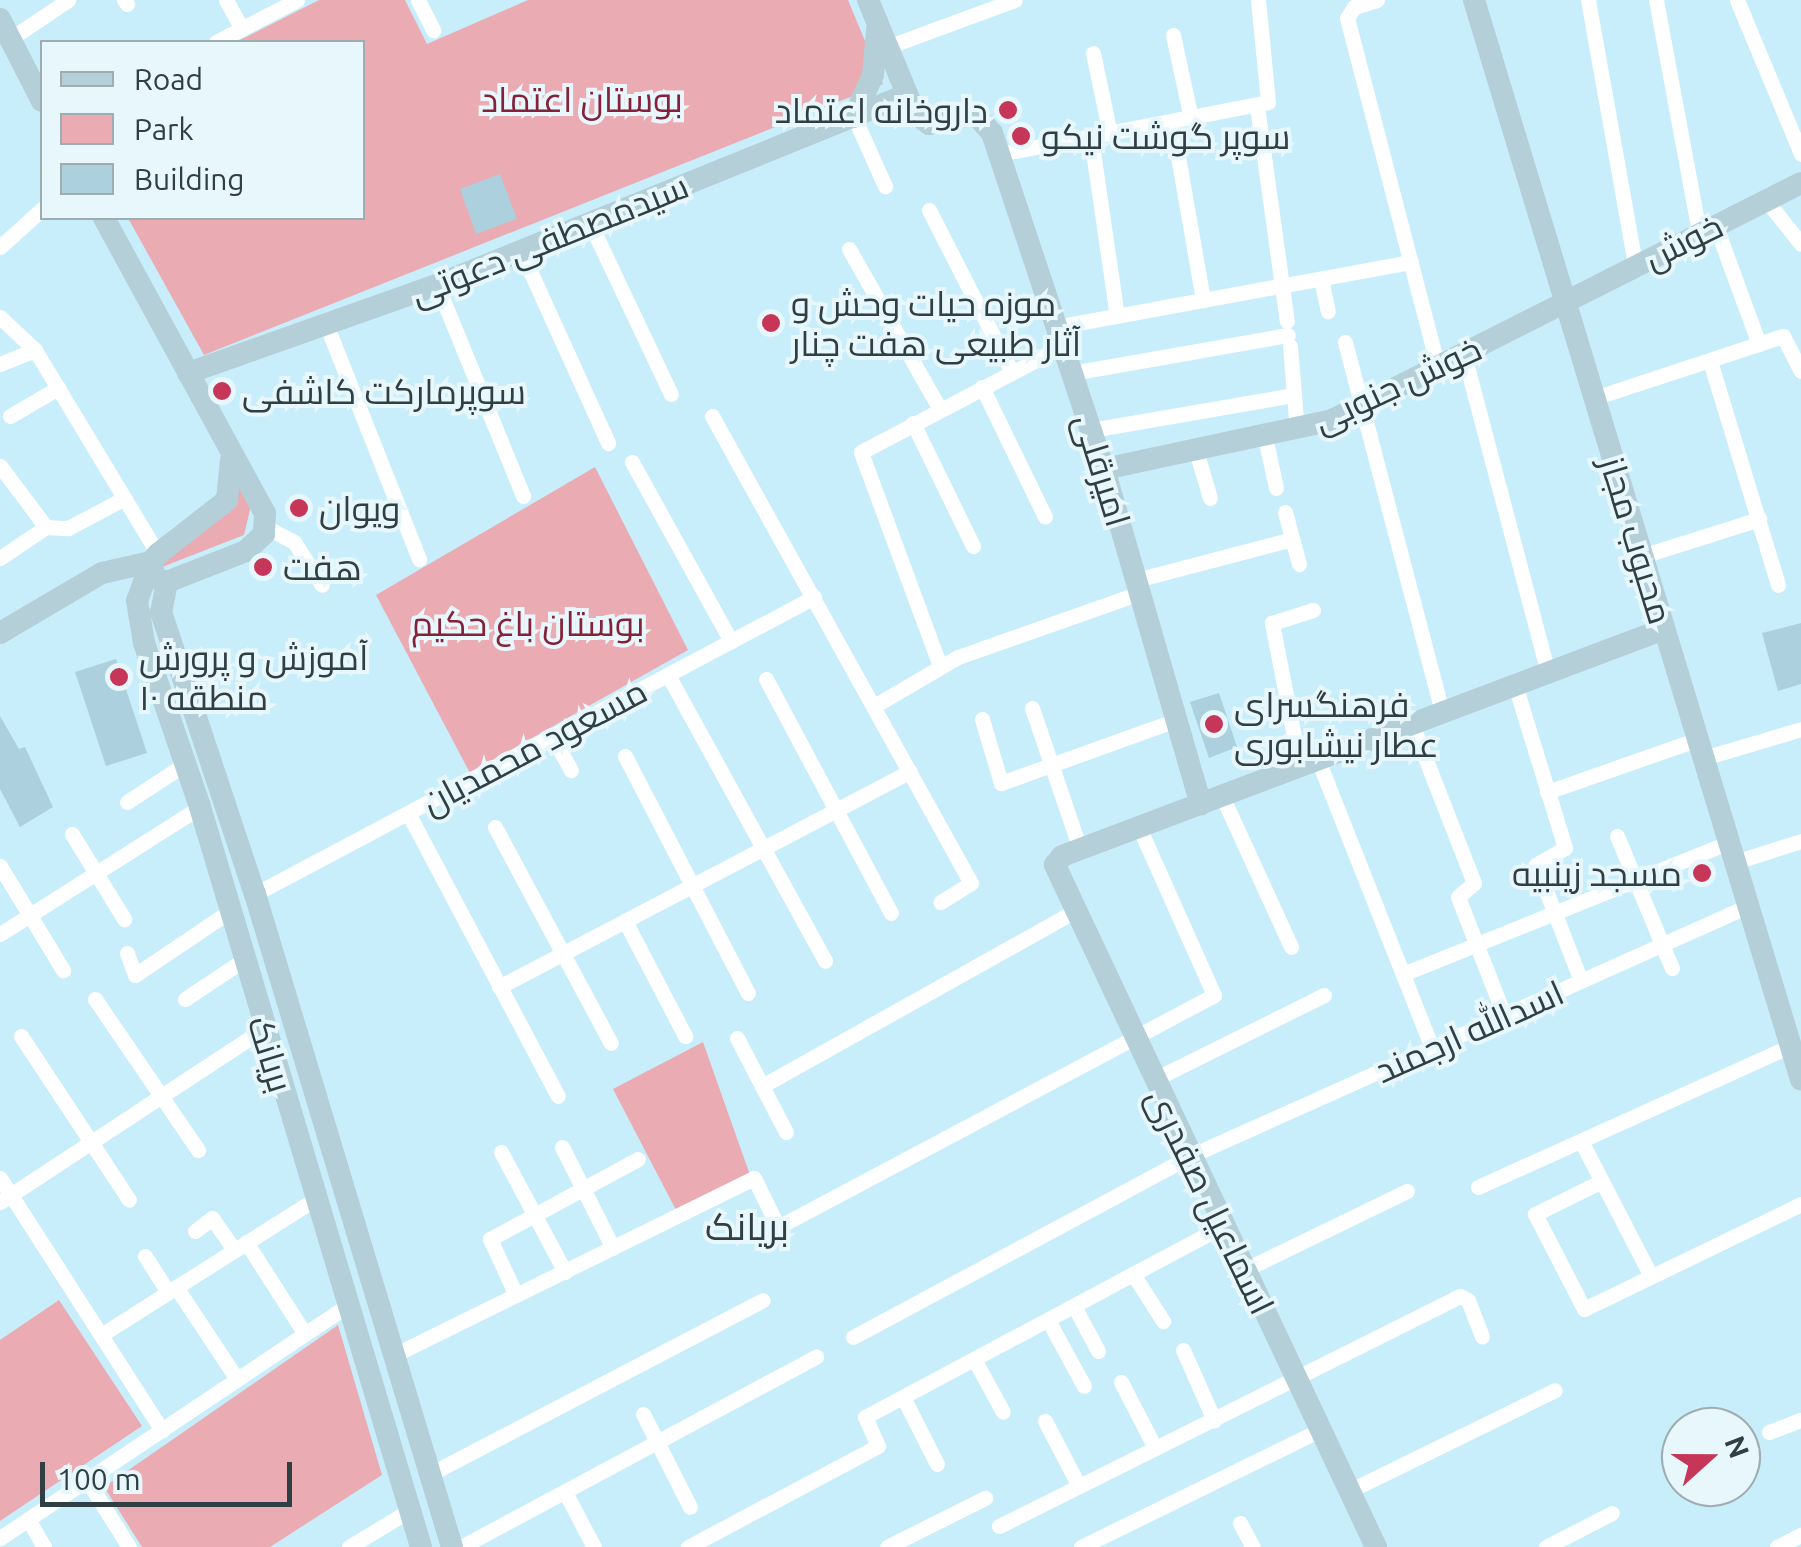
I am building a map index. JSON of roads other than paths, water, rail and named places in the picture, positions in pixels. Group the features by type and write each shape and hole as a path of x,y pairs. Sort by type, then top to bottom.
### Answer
{"main road":[{"name":"محبوب مجاز","path":"1474,0 1801,1080"},
{"path":"872,10 906,95"},
{"path":"854,117 873,75 872,10"},
{"path":"5,29 40,98"},
{"name":"سیدمصطفی دعوتی","path":"188,373 436,285 906,95"},
{"name":"امیرقلی","path":"906,95 929,124 981,116 1000,154 1104,469 1176,720 1211,800"},
{"name":"خوش","path":"1564,298 1801,183"},
{"path":"105,220 231,460 260,502 266,527 246,551 168,582 155,578 154,558"},
{"name":"خوش جنوبی","path":"1104,469 1298,430 1362,408 1564,298"},
{"path":"0,633 102,573 154,558 227,500 231,460"},
{"name":"بریانک","path":"154,558 138,590 138,617 200,807 242,961 421,1547"},
{"name":"بریانک","path":"168,582 161,612 255,894 452,1547"},
{"path":"1071,852 1664,629"},
{"name":"اسماعیل صفدری","path":"1071,852 1055,872 1376,1547"},
{"path":"263,1030 293,1020"}],"street":[{"path":"5,29 68,0"},
{"path":"226,0 242,29"},
{"path":"418,0 433,30"},
{"path":"887,46 1015,0"},
{"path":"1000,154 1256,106 1272,94 1258,0"},
{"path":"1377,0 1354,6 1347,18 1438,368"},
{"path":"1588,0 1635,264"},
{"path":"1656,0 1707,228 1759,344"},
{"path":"1738,0 1801,154"},
{"path":"220,40 288,2"},
{"path":"1173,35 1191,118"},
{"path":"1092,52 1110,134"},
{"path":"1256,106 1284,286 1298,430"},
{"path":"854,117 886,186"},
{"path":"1172,122 1203,300"},
{"path":"1091,138 1117,316"},
{"path":"1766,200 1801,244"},
{"path":"928,210 1012,372"},
{"path":"0,247 40,211"},
{"path":"590,223 671,394"},
{"path":"849,249 940,409"},
{"path":"521,251 608,443"},
{"path":"940,666 861,459 865,448 1012,372 1059,336 1117,316 1411,262"},
{"path":"1321,279 1328,312"},
{"path":"436,285 523,496"},
{"path":"0,317 35,350 126,498 154,558"},
{"path":"326,324 419,558"},
{"path":"1072,373 1288,334"},
{"path":"1594,398 1786,336 1801,371"},
{"path":"1345,342 1442,713"},
{"path":"0,364 35,350"},
{"path":"1464,354 1548,673"},
{"path":"1710,361 1778,585"},
{"path":"982,387 1045,517"},
{"path":"10,416 58,388"},
{"path":"1091,430 1294,394"},
{"path":"712,416 972,883 940,902"},
{"path":"913,423 972,546"},
{"path":"1265,437 1276,488"},
{"path":"1196,450 1210,498"},
{"path":"632,462 732,641"},
{"path":"0,466 46,527"},
{"path":"0,558 46,527 68,528 126,498"},
{"path":"1286,512 1298,564"},
{"path":"1642,556 1759,519"},
{"path":"266,527 294,542 322,585"},
{"path":"874,706 940,666 1138,586 1292,539"},
{"name":"مسعود محمدیان","path":"255,894 814,597"},
{"path":"1313,610 1272,623 1309,763 1432,1048"},
{"path":"668,674 825,961"},
{"path":"766,679 892,914"},
{"path":"1514,686 1566,848 1536,865 1582,980"},
{"path":"1032,708 1052,765 1071,852"},
{"path":"982,719 1001,783 1176,720"},
{"path":"1412,724 1474,883 1458,897 1504,1015"},
{"path":"1548,792 1701,748 1801,729"},
{"path":"552,736 570,770"},
{"path":"626,756 748,993"},
{"path":"127,802 185,764"},
{"path":"500,987 910,771"},
{"path":"1211,800 1291,947"},
{"path":"0,934 200,807"},
{"path":"408,813 558,1096"},
{"path":"495,827 611,1044"},
{"path":"394,1355 754,1178 778,1227 1216,992 1138,827"},
{"path":"72,834 124,918"},
{"path":"1617,836 1672,968"},
{"path":"1403,974 1636,880 1732,852 1801,841"},
{"path":"0,866 62,970"},
{"name":"اسدالله ارجمند","path":"853,1337 1190,1156 1748,906"},
{"path":"127,953 135,975 230,911"},
{"path":"762,1086 1073,912"},
{"path":"625,921 684,1036"},
{"path":"184,999 242,961"},
{"path":"1153,1080 1324,996"},
{"path":"95,998 198,1150"},
{"path":"5,1198 263,1030"},
{"path":"21,1036 129,1200"},
{"path":"737,1038 786,1132"},
{"path":"1478,1187 1791,1046"},
{"path":"1581,1141 1651,1276"},
{"path":"562,1147 613,1248"},
{"path":"501,1152 565,1272"},
{"path":"516,1295 490,1239 638,1159"},
{"path":"0,1178 5,1198 101,1334 162,1430"},
{"path":"1602,1181 1534,1214 1584,1309 1801,1204"},
{"path":"1244,1270 1407,1191"},
{"path":"101,1334 314,1198"},
{"path":"195,1231 212,1218 240,1246 305,1334"},
{"path":"688,1547 878,1446 865,1417 1223,1226"},
{"path":"146,1256 238,1379"},
{"path":"1133,1274 1163,1321"},
{"path":"999,1526 1460,1296 1468,1300 1482,1336"},
{"path":"432,1474 763,1300"},
{"path":"0,1538 348,1305"},
{"path":"1074,1306 1098,1351"},
{"path":"1048,1320 1084,1386"},
{"path":"1182,1350 1214,1420"},
{"path":"462,1547 816,1357"},
{"path":"974,1359 1004,1412"},
{"path":"1121,1382 1155,1448"},
{"path":"1349,1491 1555,1390"},
{"path":"904,1397 936,1464"},
{"path":"644,1414 690,1506"},
{"path":"1769,1432 1801,1420"},
{"path":"1045,1422 1079,1486"},
{"path":"1081,1547 1320,1430"},
{"path":"87,1480 129,1547"},
{"path":"564,1492 594,1547"},
{"path":"887,1547 984,1498"},
{"path":"349,1547 410,1510"},
{"path":"1546,1547 1612,1512"},
{"path":"28,1519 44,1547"},
{"path":"1240,1523 1253,1547"},
{"path":"1777,1547 1801,1536"}],"place":[{"name":"داروخانه اعتماد","path":"1008,110"},
{"name":"سوپر گوشت نیکو","path":"1021,136"},
{"name":"موزه حیات وحش و آثار طبیعی هفت چنار","path":"771,323"},
{"name":"سوپرمارکت کاشفی","path":"222,391"},
{"name":"ویوان","path":"299,508"},
{"name":"هفت","path":"263,567"},
{"name":"آموزش و پرورش منطقه ۱۰","path":"119,677"},
{"name":"فرهنگسرای عطار نیشابوری","path":"1214,724"},
{"name":"مسجد زینبیه","path":"1702,873"}],"district":[{"name":"بریانک","path":"747,1227"}],"park label":[{"name":"بوستان اعتماد","path":"582,99"},
{"name":"بوستان باغ حکیم","path":"528,623"}]}
